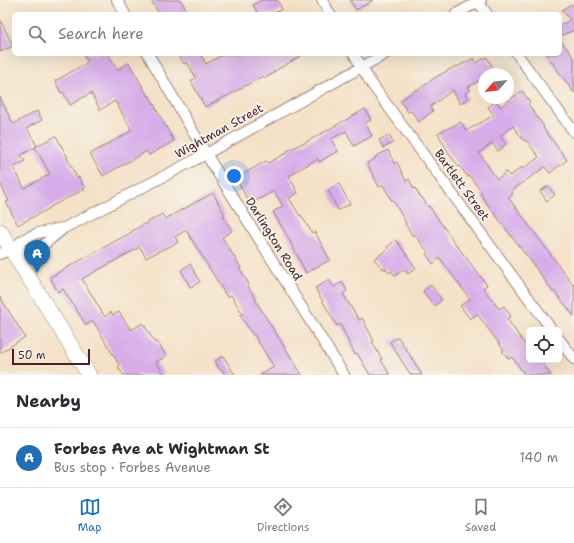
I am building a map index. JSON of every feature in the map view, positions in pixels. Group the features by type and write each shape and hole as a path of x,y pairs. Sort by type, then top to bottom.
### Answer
{"main road":[{"path":"0,231 6,252 89,375"}],"street":[{"path":"117,0 124,12"},
{"path":"322,0 329,12"},
{"path":"460,12 480,1 486,12"},
{"name":"Darlington Road","path":"149,56 206,154 344,375"},
{"name":"Bartlett Street","path":"355,56 371,84 550,327"},
{"name":"Wightman Street","path":"6,252 26,238 38,233 64,228 111,204 206,154 381,56"},
{"path":"518,56 574,132"},
{"path":"562,343 574,359"}],"building":[{"path":"151,0 181,0 187,12 158,12"},
{"path":"262,0 277,0 282,9 277,12 257,12 253,5"},
{"path":"350,0 373,0 356,10"},
{"path":"571,4 574,8 574,30 562,35 562,24 570,20 562,10"},
{"path":"0,19 12,46 0,52"},
{"path":"562,42 574,58 574,93 547,56 562,56"},
{"path":"84,56 109,56 117,70 129,63 156,107 174,141 149,155 147,151 103,176 90,154 131,131 131,129 115,101 100,110 91,93 70,105 63,92 61,93 55,81 88,62"},
{"path":"179,56 201,56 206,64 220,56 301,56 265,78 263,76 205,107 191,81 196,78 187,62 184,64"},
{"path":"487,57 493,68 478,68 478,81 468,87 470,91 465,93 468,99 460,104 453,90 430,107 433,111 419,122 411,111 408,112 400,101 436,77 456,66 457,67 474,58 476,63"},
{"path":"522,91 530,102 528,104 544,127 543,128 567,160 550,173 545,167 511,191 513,194 508,197 574,286 574,316 554,291 553,292 480,194 482,193 470,176 468,177 460,166 459,167 448,152 438,133 461,122 466,131 494,115 488,107 492,104 498,104 500,107 504,104 514,104 514,97","holes":["513,126 524,141 526,140 539,157 523,169 522,167 510,176 506,172 497,179 479,153 492,143 498,151 506,144 500,136"]},
{"path":"0,97 13,124 37,111 42,120 27,128 37,146 56,136 77,178 79,177 85,189 18,225 6,202 9,201 0,183","holes":["35,147 50,174 24,188 14,167 25,161 21,155"]},
{"path":"365,109 371,120 365,123 372,136 354,146 346,131 331,139 338,151 319,162 318,159 289,176 298,193 289,198 312,233 315,232 330,260 306,273 288,237 273,212 283,206 274,191 250,204 236,178 266,161 268,163 288,152 287,151 303,144"},
{"path":"389,135 393,143 383,148 379,140"},
{"path":"388,150 394,163 397,162 406,181 409,179 414,189 415,188 428,207 429,206 487,285 483,288 499,309 504,306 511,316 507,319 526,346 526,363 542,363 551,375 525,375 512,357 509,359 502,351 504,350 477,314 470,319 460,306 470,299 440,258 433,264 426,254 428,252 415,235 413,236 405,224 406,223 383,185 379,187 367,163 376,158 375,157"},
{"path":"339,184 350,204 338,210 328,190"},
{"path":"548,186 555,195 547,201 540,191"},
{"path":"213,193 225,215 223,216 232,231 222,237 241,268 240,269 249,284 247,285 256,299 255,300 302,375 260,375 274,367 240,315 243,314 231,295 227,297 186,230 175,237 178,242 146,258 140,247 82,279 105,317 111,312 113,315 119,312 131,330 143,323 155,343 157,341 166,356 156,362 165,375 123,375 118,367 120,366 93,321 86,325 63,289 58,292 50,277 162,214 165,219"},
{"path":"396,240 416,268 408,274 404,269 395,276 391,271 389,273 385,268 383,269 374,259 388,249 387,247"},
{"path":"190,264 200,282 190,287 181,270"},
{"path":"329,280 334,287 342,282 347,291 343,294 359,320 362,318 374,341 372,342 390,375 370,375 357,353 355,355 340,324 337,326 315,288"},
{"path":"431,285 442,300 434,306 423,291"},
{"path":"0,297 25,337 0,353"},
{"path":"398,337 422,375 411,375 401,360 390,342"},
{"path":"223,356 235,375 225,375 222,369 220,370 215,361"}],"place":[{"name":"Forbes Ave at Wightman St","path":"37,273"}]}
